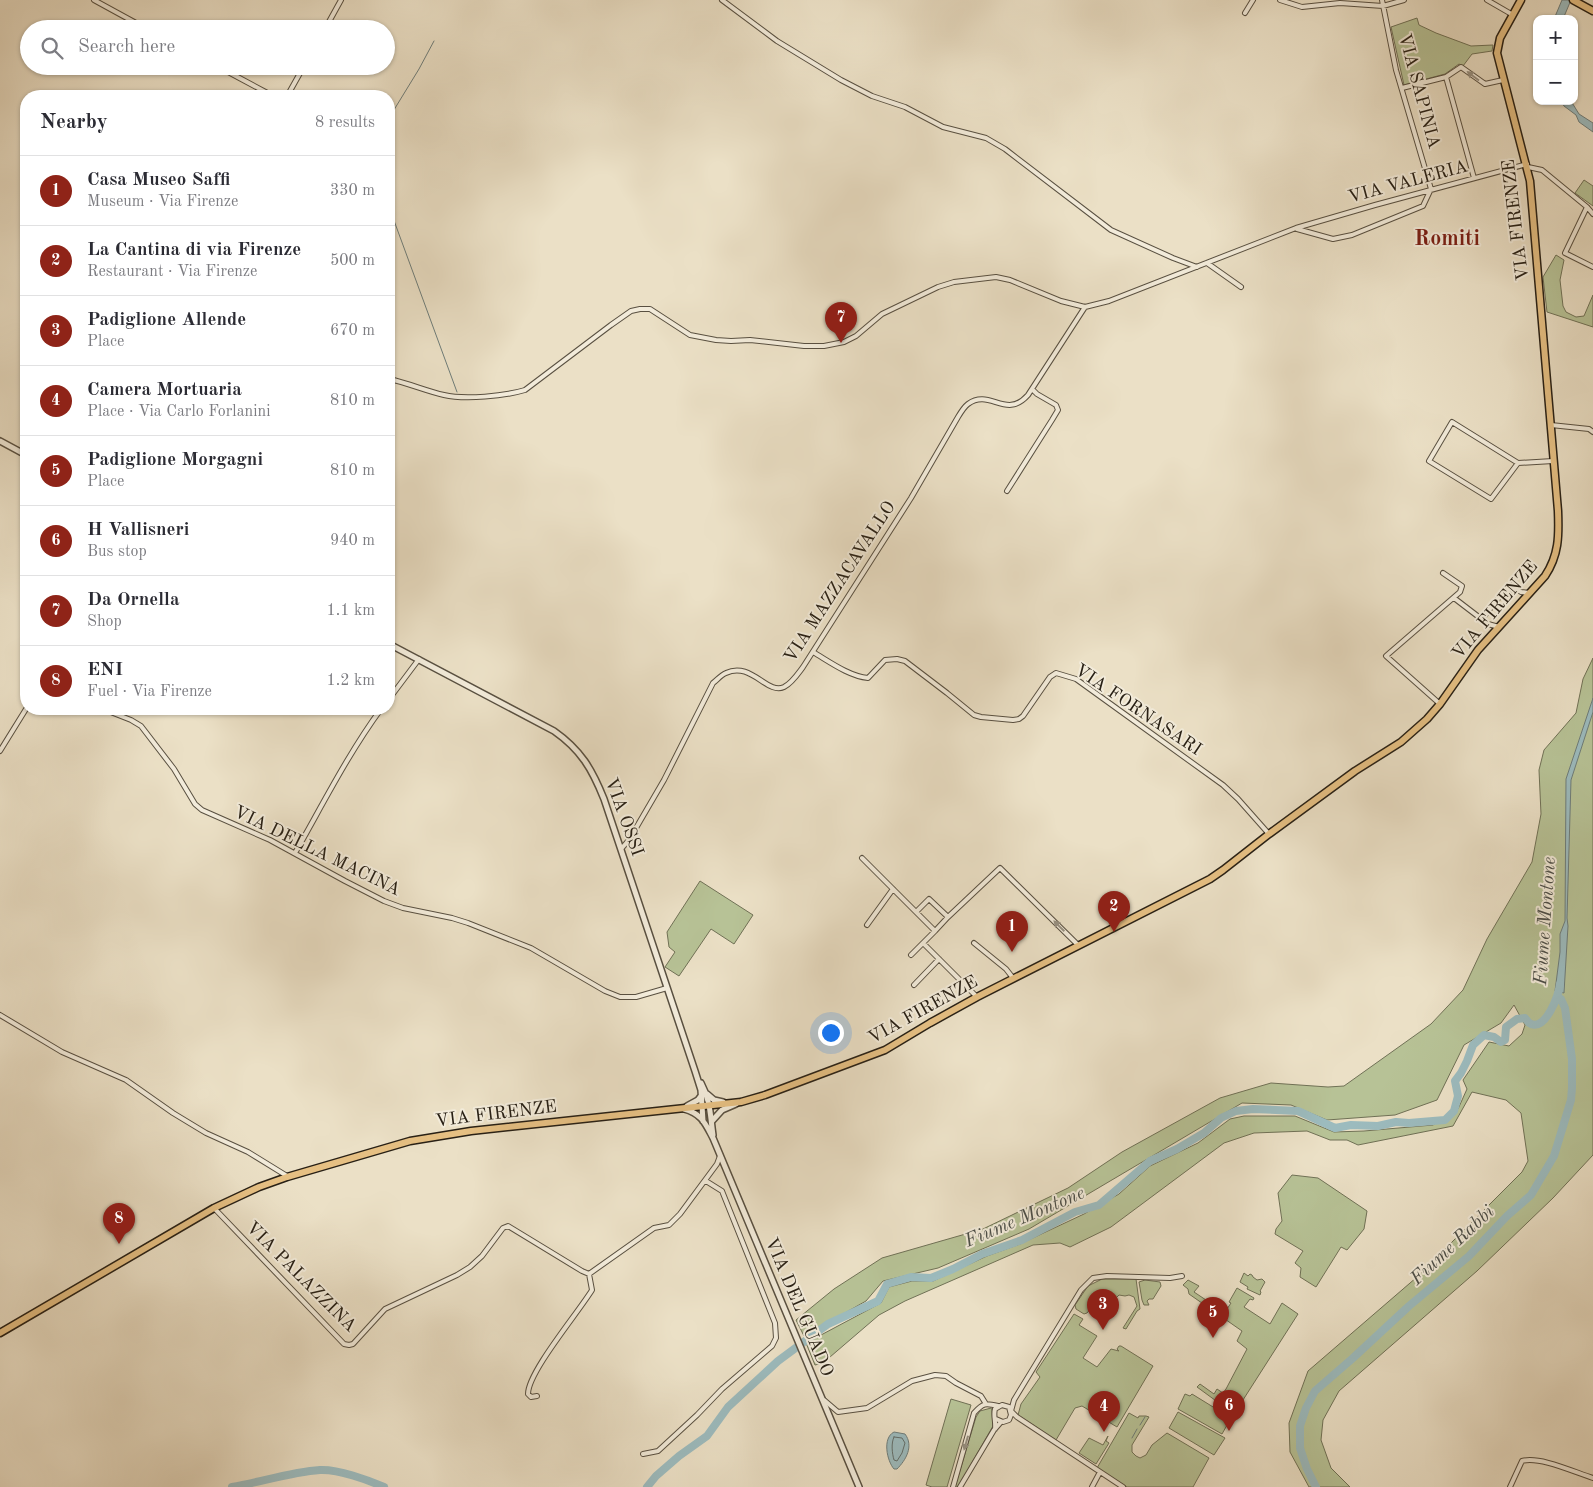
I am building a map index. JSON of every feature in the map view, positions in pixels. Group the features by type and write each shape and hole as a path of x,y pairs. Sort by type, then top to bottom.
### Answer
{"main road":[{"name":"VIA FIRENZE","path":"0,1334 214,1208 287,1177 410,1140 471,1131 741,1102 765,1095 885,1050 1013,978 1210,879 1355,771 1415,730 1440,704 1478,650 1552,566 1558,546 1559,523 1531,193 1527,165 1498,61 1500,38 1521,0"},
{"path":"1573,0 1589,8"}],"street":[{"path":"94,0 131,20"},
{"path":"330,20 340,0"},
{"path":"722,0 777,41 841,80 872,96 905,107 943,127 986,138 1005,149 1111,230 1173,258 1198,267"},
{"path":"1245,13 1253,0"},
{"path":"1280,0 1302,7 1340,3 1383,6 1404,0"},
{"name":"VIA SAPINIA","path":"1382,0 1396,70 1431,189"},
{"path":"1487,0 1513,15"},
{"path":"1402,88 1446,77 1461,67 1486,84 1503,80"},
{"path":"233,75 262,90"},
{"path":"292,90 299,75"},
{"path":"1446,77 1474,178"},
{"path":"1527,165 1542,170 1593,214"},
{"name":"VIA VALERIA","path":"1085,307 1109,301 1296,228 1431,189 1527,165"},
{"path":"1296,228 1333,239 1352,235 1423,206 1431,189"},
{"path":"1587,207 1565,253 1593,267"},
{"path":"1207,263 1241,287"},
{"path":"395,381 445,395 462,397 512,394 525,390 624,316 640,309 650,310 690,335 731,341 750,340 824,346 844,342 856,336 882,314 938,287 954,282 980,278 1003,278 1061,301 1085,307"},
{"name":"VIA MAZZACAVALLO","path":"621,849 629,840 664,780 713,683 725,674 738,670 750,673 773,688 782,688 792,681 813,652 911,498 958,416 967,404 984,399 1010,406 1021,403 1085,307"},
{"path":"1007,491 1058,410 1056,406 1032,389"},
{"path":"1518,462 1491,499 1429,461 1452,422 1518,462 1553,461"},
{"path":"1551,425 1591,430 1593,423"},
{"path":"0,441 20,452"},
{"path":"1440,704 1386,656 1460,592 1462,586 1442,573"},
{"path":"1482,619 1504,592 1514,588 1521,592 1529,593"},
{"path":"1454,598 1488,624 1492,630 1492,635"},
{"path":"1488,624 1499,627"},
{"name":"VIA OSSI","path":"395,647 554,731 576,748 585,760 595,777 621,849 695,1071 701,1096 706,1106"},
{"name":"VIA FORNASARI","path":"813,652 862,678 868,678 885,660 891,658 905,662 974,715 1013,720 1023,716 1050,677 1056,673 1066,675 1076,679 1223,785 1269,834"},
{"path":"395,691 419,659"},
{"path":"0,751 22,715"},
{"name":"VIA DELLA MACINA","path":"118,715 141,726 174,769 195,804 202,810 270,840 345,882 403,908 452,918 531,948 620,997 636,997 667,988"},
{"path":"295,853 351,753 376,715"},
{"path":"862,858 935,931"},
{"path":"911,955 1000,868 1078,945"},
{"path":"866,925 893,889"},
{"path":"916,912 929,899 948,917"},
{"path":"923,943 977,997"},
{"name":"VIA FIRENZE","path":"974,943 1013,978"},
{"path":"914,986 939,959"},
{"path":"0,1015 62,1052 126,1080 173,1113 206,1133 248,1152 287,1177"},
{"name":"VIA OSSI","path":"695,1071 707,1094 706,1106"},
{"path":"707,1094 714,1100 721,1102 741,1102"},
{"path":"682,1108 692,1104 701,1096"},
{"path":"712,1121 722,1110 741,1102"},
{"name":"VIA DEL GUADO","path":"703,1121 706,1106"},
{"name":"VIA DEL GUADO","path":"706,1106 712,1121 713,1138"},
{"name":"VIA DEL GUADO","path":"682,1108 693,1111 703,1121 713,1138 859,1487"},
{"path":"537,1396 531,1397 528,1394 530,1385 544,1359 592,1290 589,1274 654,1228 669,1225 706,1181 720,1156"},
{"name":"VIA DEL GUADO","path":"643,1454 658,1451 698,1415 722,1389 772,1346 776,1338 775,1322 722,1191 706,1181"},
{"name":"VIA PALAZZINA","path":"214,1208 344,1344 349,1345 353,1344 385,1308 457,1275 470,1267 482,1256 503,1228 508,1226 589,1274"},
{"path":"960,1487 994,1430 1001,1422 1006,1422 1013,1403 1082,1290 1092,1278 1107,1276 1170,1278 1182,1276"},
{"path":"822,1398 838,1412 867,1408 912,1381 940,1374 980,1396 988,1404 996,1408"},
{"path":"994,1430 996,1408 1013,1403"},
{"path":"953,1487 974,1413 979,1408 988,1404"},
{"path":"1008,1406 1017,1417 1123,1487"},
{"path":"996,1419 1001,1422"},
{"path":"1510,1487 1522,1461 1529,1459 1593,1478"},
{"path":"1092,1487 1100,1472"}],"green space":[{"path":"1417,18 1419,25 1436,33 1471,46 1493,45 1492,51 1472,54 1463,66 1459,64 1445,74 1404,85 1391,27"},
{"path":"1584,180 1593,186 1593,206 1575,193"},
{"path":"1556,255 1564,260 1560,280 1563,306 1566,312 1576,317 1584,316 1593,295 1593,327 1547,312 1543,277"},
{"path":"1593,658 1593,1155 1553,1198 1477,1271 1339,1391 1323,1420 1321,1440 1331,1468 1350,1487 1309,1487 1290,1452 1289,1423 1308,1371 1417,1277 1522,1172 1528,1161 1521,1113 1506,1100 1472,1092 1453,1126 1358,1145 1347,1140 1330,1140 1307,1131 1254,1133 1224,1143 1111,1227 1070,1247 1060,1243 1033,1245 905,1301 879,1315 823,1363 815,1365 806,1343 881,1303 889,1287 912,1281 933,1281 1084,1214 1119,1194 1150,1166 1198,1143 1230,1119 1244,1116 1295,1116 1334,1132 1364,1131 1433,1125 1458,1109 1467,1089 1463,1080 1489,1042 1509,1046 1522,1034 1525,1025 1514,1005 1501,1023 1464,1045 1437,1100 1395,1115 1327,1120 1291,1105 1242,1103 1029,1229 938,1268 883,1281 866,1301 804,1336 796,1320 834,1289 882,1258 983,1229 1068,1188 1122,1152 1220,1098 1271,1083 1328,1087 1344,1086 1431,1024 1463,990 1487,939 1532,862 1541,814 1539,770 1544,750 1576,713 1583,679"},
{"path":"700,881 753,915 734,944 711,929 679,976 665,967 675,952 669,947 667,932"},
{"path":"1292,1175 1318,1178 1367,1211 1364,1229 1347,1250 1341,1247 1316,1287 1300,1277 1301,1268 1295,1263 1303,1251 1275,1234 1282,1221 1278,1193"},
{"path":"1244,1273 1248,1276 1252,1275 1257,1280 1262,1279 1265,1282 1260,1295 1247,1289 1248,1287 1240,1282"},
{"path":"1102,1279 1136,1279 1140,1309 1126,1329 1123,1328 1137,1306 1134,1297 1129,1295 1119,1295 1109,1305 1098,1300 1084,1314 1076,1309 1075,1305 1088,1286"},
{"path":"1145,1280 1160,1282 1161,1286 1153,1299 1147,1301 1149,1305 1144,1305 1139,1282"},
{"path":"1188,1280 1199,1286 1194,1292 1215,1306 1219,1300 1222,1302 1220,1305 1227,1309 1237,1288 1254,1298 1253,1300 1250,1299 1244,1307 1270,1324 1282,1303 1298,1314 1234,1414 1197,1387 1200,1384 1214,1394 1217,1389 1223,1393 1247,1349 1237,1341 1242,1331 1189,1294 1188,1289 1183,1285"},
{"path":"1074,1314 1083,1319 1079,1325 1097,1336 1083,1358 1097,1367 1111,1349 1119,1351 1117,1349 1121,1346 1153,1366 1117,1427 1082,1406 1075,1408 1056,1440 1018,1415 1021,1404 1040,1377 1036,1372"},
{"path":"1185,1394 1190,1396 1192,1394 1231,1418 1222,1434 1178,1409"},
{"path":"951,1399 971,1405 947,1487 932,1487 926,1485"},
{"path":"991,1408 993,1426 958,1487 955,1487 976,1417 980,1411"},
{"path":"1178,1412 1225,1438 1214,1455 1169,1428"},
{"path":"1129,1413 1138,1418 1139,1416 1149,1417 1132,1445 1132,1452 1136,1456 1140,1458 1146,1455 1152,1445 1167,1433 1209,1458 1193,1487 1127,1487 1097,1468"},
{"path":"1108,1436 1106,1441 1109,1443 1096,1464 1079,1453 1089,1438 1103,1445"}],"water":[{"path":"1562,0 1571,0 1565,15 1556,15"},
{"path":"1573,105 1579,114 1593,123 1593,132 1579,122 1576,115 1564,106"},
{"path":"1593,698 1593,712 1571,780 1568,926 1564,993 1555,991 1560,952 1560,934 1565,921 1566,779"},
{"path":"894,1432 905,1434 909,1443 908,1453 897,1469 894,1469 891,1465 887,1450 888,1439"}],"waterway":[{"path":"395,108 434,41"},
{"path":"395,223 457,392"},
{"name":"Fiume Montone","path":"647,1487 656,1476 679,1456 707,1436 728,1407 778,1361 828,1324 878,1301 887,1284 911,1277 931,1278 982,1254 1022,1240 1075,1212 1099,1205 1150,1161 1177,1149 1204,1133 1221,1118 1236,1111 1253,1109 1298,1111 1335,1128 1351,1125 1378,1126 1396,1122 1409,1123 1445,1120 1454,1111 1458,1096 1455,1081 1461,1073 1473,1045 1484,1035 1494,1037 1501,1042 1505,1040 1506,1027 1517,1019 1525,1018 1531,1024 1542,1022 1551,1010 1560,984"},
{"name":"Fiume Rabbi","path":"1316,1487 1300,1448 1300,1426 1306,1408 1315,1391 1409,1306 1469,1256 1507,1216 1531,1195 1554,1156 1571,1100 1572,1088 1572,1059 1565,1008 1558,997"},
{"path":"1140,1425 1145,1417"},
{"path":"1132,1438 1137,1429"},
{"name":"Fiume Montone","path":"232,1487 320,1470 344,1473 384,1487"}],"place":[{"name":"Da Ornella","path":"841,343"},
{"name":"La Cantina di via Firenze","path":"1114,932"},
{"name":"Casa Museo Saffi","path":"1012,952"},
{"name":"ENI","path":"119,1244"},
{"name":"Padiglione Allende","path":"1103,1330"},
{"name":"Padiglione Morgagni","path":"1213,1338"},
{"name":"H Vallisneri","path":"1229,1431"},
{"name":"Camera Mortuaria","path":"1104,1432"}],"district":[{"name":"Romiti","path":"1447,239"}]}
